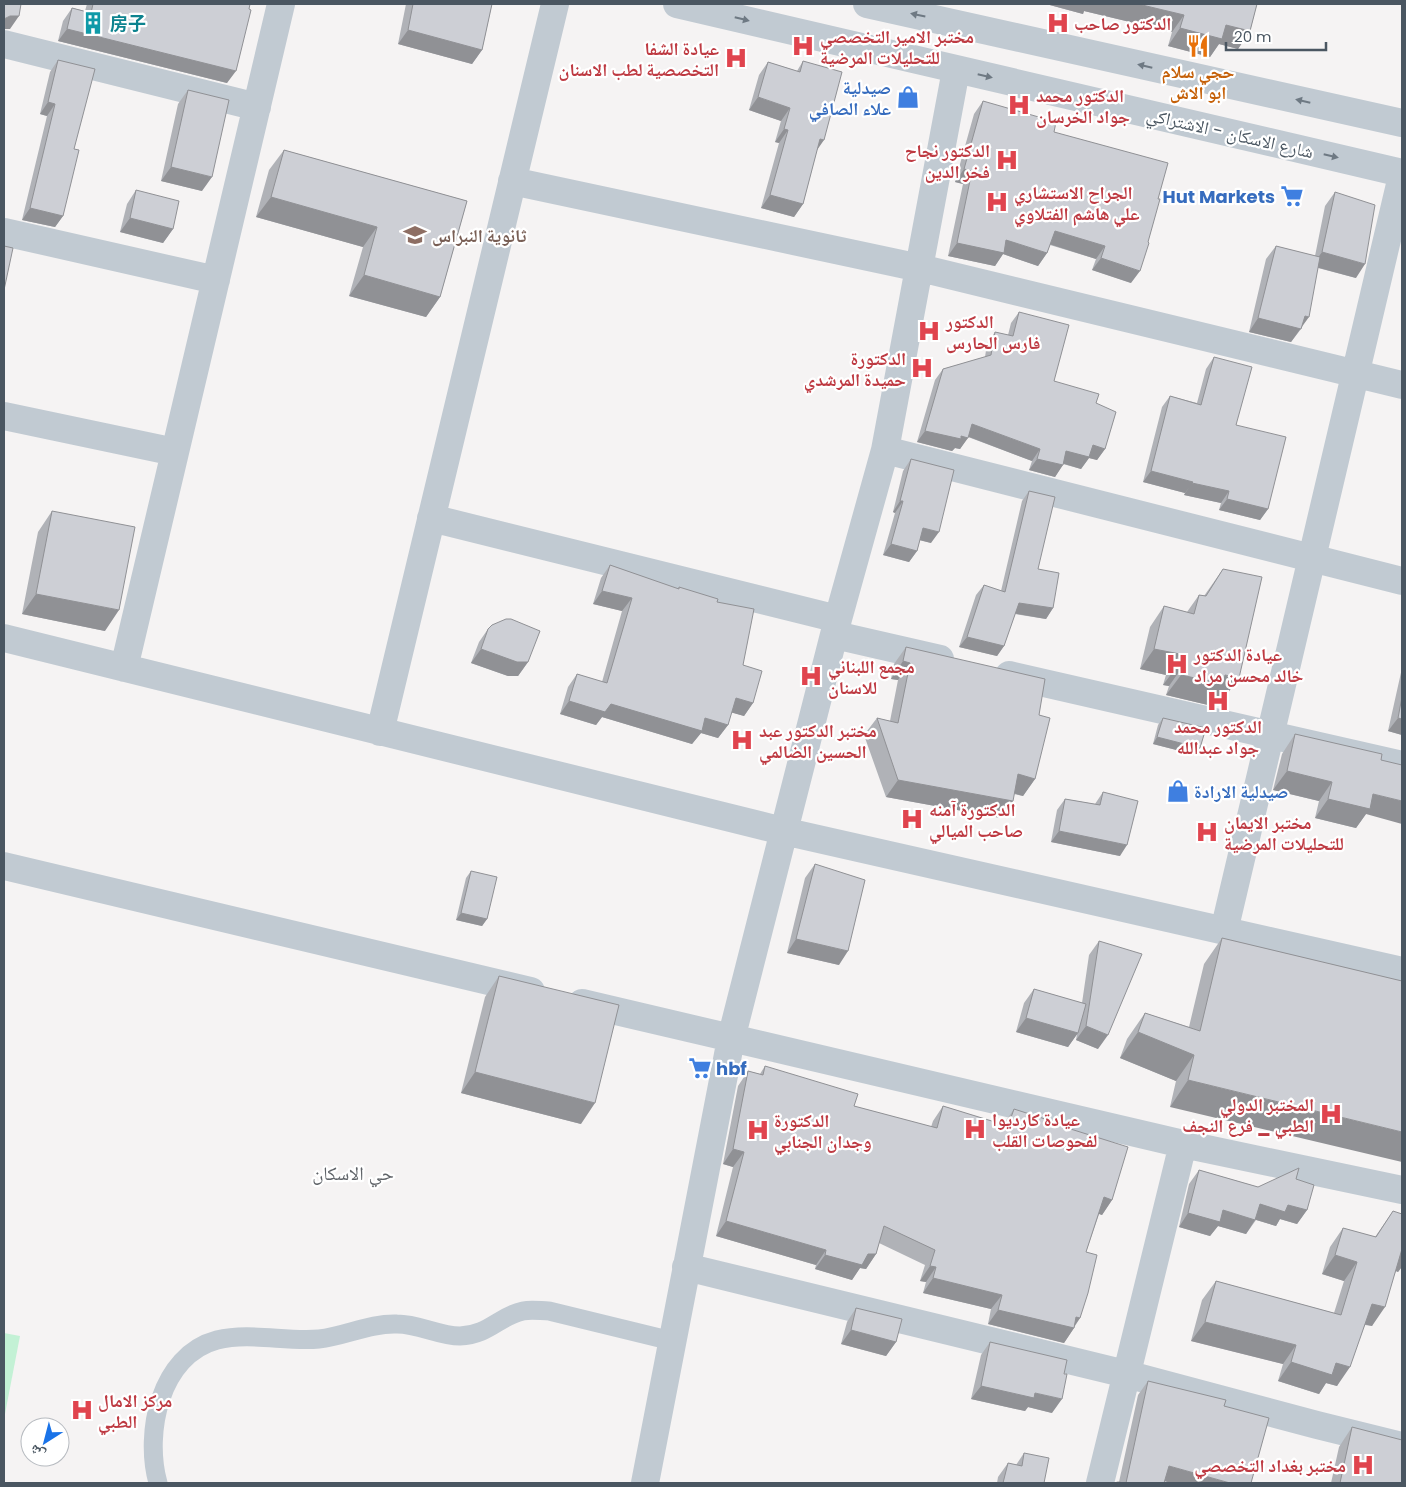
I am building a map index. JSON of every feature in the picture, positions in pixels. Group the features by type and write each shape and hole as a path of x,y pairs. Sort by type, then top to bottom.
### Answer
{"street":[{"path":"124,668 281,4"},
{"path":"380,732 555,4"},
{"path":"867,4 969,15 1402,123"},
{"name":"شارع الاسكان - الاشتراكي","path":"692,6 1402,174"},
{"path":"4,44 256,107"},
{"path":"645,1483 731,1039 783,831 885,450 956,70"},
{"path":"1224,931 1402,174"},
{"path":"512,181 920,268 1402,385"},
{"path":"4,232 216,280"},
{"path":"4,416 176,452"},
{"path":"885,450 1402,581"},
{"path":"431,518 837,627 961,664"},
{"path":"4,638 783,831 1402,971"},
{"path":"990,671 1402,765"},
{"path":"4,866 731,1039 1183,1144 1402,1190"},
{"path":"1100,1483 1183,1144"},
{"path":"686,1267 1126,1374 1402,1446"}],"lane":[{"path":"158,1483 154,1470 154,1434 157,1416 169,1378 181,1361 198,1348 217,1340 238,1337 319,1339 339,1336 377,1325 398,1324 417,1326 452,1335 473,1335 487,1330 510,1316 523,1311 536,1310 549,1311 672,1341"}],"green space":[{"path":"4,1333 20,1336 4,1419"}],"building":[{"path":"4,4 21,4 19,16 10,16 4,19"},
{"path":"93,4 250,4 249,9 251,10 236,71 67,29 72,8 91,13"},
{"path":"413,4 492,4 482,50 408,30"},
{"path":"1138,4 1257,4 1250,31 1226,25 1222,39 1180,28 1184,15"},
{"path":"58,60 95,69 74,149 79,150 63,216 30,208 55,104 48,102"},
{"path":"803,61 842,72 824,140 820,139 803,204 770,195 788,130 784,129 790,108 758,97 768,62 800,72"},
{"path":"188,90 229,100 212,177 171,167"},
{"path":"983,101 1056,122 1054,132 1168,163 1149,243 1140,271 1101,258 1105,246 1055,231 1047,253 1006,240 1004,253 957,243 972,171 964,169"},
{"path":"284,150 467,201 440,297 364,275 377,227 271,197"},
{"path":"136,190 179,201 173,229 130,218"},
{"path":"1335,192 1375,205 1365,264 1322,252"},
{"path":"4,246 13,248 4,290"},
{"path":"1276,246 1320,257 1309,317 1305,316 1301,329 1258,318"},
{"path":"1019,312 1069,325 1054,381 1099,394 1096,403 1116,412 1105,449 1093,445 1089,457 1066,451 1063,465 1037,459 1040,449 972,424 968,438 961,436 961,439 925,431 943,369 991,355 995,332 1013,336"},
{"path":"1214,357 1252,367 1236,425 1286,437 1268,509 1227,499 1229,491 1151,471 1170,396 1201,405"},
{"path":"911,459 954,470 939,532 923,528 917,551 891,544 903,501 900,501"},
{"path":"1029,491 1055,497 1038,569 1059,573 1053,608 1019,603 1004,646 967,637 984,585 1005,592"},
{"path":"52,511 135,527 119,610 36,594"},
{"path":"610,565 679,589 679,587 718,599 717,602 754,609 743,665 762,671 753,703 736,698 728,725 705,718 702,731 611,704 605,712 569,701 577,674 607,683 632,598 602,591"},
{"path":"1223,569 1262,577 1239,678 1225,675 1223,684 1181,675 1183,666 1178,665 1180,654 1154,649 1164,606 1194,614 1199,595 1206,596"},
{"path":"506,619 511,619 540,631 528,662 517,662 481,649 488,629 492,625"},
{"path":"906,647 1045,679 1039,715 1050,718 1035,779 1018,774 1013,801 898,780 877,718 898,723 910,663 903,661"},
{"path":"1402,697 1402,719 1398,718"},
{"path":"1163,718 1206,728 1200,748 1157,737"},
{"path":"1295,734 1382,754 1381,760 1402,765 1402,801 1373,794 1370,809 1328,799 1332,782 1287,771"},
{"path":"1103,792 1138,801 1127,845 1059,831 1065,799 1100,805"},
{"path":"815,864 865,880 848,951 796,939"},
{"path":"471,871 497,877 487,919 461,913"},
{"path":"1222,938 1402,981 1402,1132 1188,1080 1194,1055 1138,1032 1145,1013 1200,1031"},
{"path":"1099,941 1142,954 1108,1035 1086,1026"},
{"path":"499,976 619,1005 595,1103 475,1072"},
{"path":"1034,989 1086,1004 1078,1033 1026,1018"},
{"path":"765,1066 858,1094 854,1106 937,1128 943,1106 1008,1126 1014,1109 1045,1119 1045,1121 1128,1147 1112,1200 1104,1197 1086,1252 1097,1255 1088,1293 1080,1318 1076,1317 1074,1328 998,1310 1002,1295 933,1278 936,1267 930,1266 935,1250 884,1226 876,1254 868,1254 862,1265 825,1255 826,1250 726,1221 744,1152 733,1149 748,1071 763,1075"},
{"path":"1299,1168 1296,1179 1314,1185 1307,1210 1288,1205 1285,1212 1260,1204 1255,1220 1223,1210 1220,1222 1188,1213 1199,1170 1258,1187"},
{"path":"1393,1211 1402,1214 1402,1249 1385,1307 1372,1304 1350,1367 1336,1363 1332,1375 1291,1362 1296,1345 1205,1322 1216,1281 1341,1315 1357,1262 1335,1255 1343,1228 1376,1237"},
{"path":"856,1308 902,1319 896,1342 851,1330"},
{"path":"990,1342 1067,1360 1064,1374 1067,1374 1062,1399 1035,1393 1034,1398 981,1386"},
{"path":"1148,1381 1226,1400 1224,1406 1269,1418 1251,1483 1230,1483 1169,1466 1164,1483 1126,1483"},
{"path":"1352,1427 1402,1440 1402,1483 1340,1483"},
{"path":"1024,1453 1049,1458 1044,1483 1003,1483 1008,1463 1022,1466"}],"place":[{"name":"房子","path":"93,23"},
{"name":"الدكتور صاحب","path":"1058,23"},
{"name":"مختبر الامير التخصصي للتحليلات المرضية","path":"803,46"},
{"name":"حجي سلام ابو الاش","path":"1198,46"},
{"name":"عيادة الشفا التخصصية لطب الاسنان","path":"736,58"},
{"name":"صيدلية علاء الصافي","path":"908,97"},
{"name":"الدكتور محمد جواد الخرسان","path":"1019,105"},
{"name":"الدكتور نجاح فخر الدين","path":"1007,160"},
{"name":"Hut Markets","path":"1292,196"},
{"name":"الجراح الاستشاري علي هاشم الفتلاوي","path":"997,202"},
{"name":"ثانوية النبراس","path":"415,235"},
{"name":"الدكتور فارس الحارس","path":"929,331"},
{"name":"الدكتورة حميدة المرشدي","path":"922,368"},
{"name":"عيادة الدكتور خالد محسن مراد","path":"1177,664"},
{"name":"مجمع اللبناني للاسنان","path":"811,676"},
{"name":"الدكتور محمد جواد عبدالله","path":"1218,701"},
{"name":"مختبر الدكتور عبد الحسين الضالمي","path":"742,740"},
{"name":"صيدلية الارادة","path":"1178,791"},
{"name":"الدكتورة آمنه صاحب الميالي","path":"912,819"},
{"name":"مختبر الايمان للتحليلات المرضية","path":"1207,832"},
{"name":"hbf","path":"700,1068"},
{"name":"المختبر الدولي الطبي _ فرع النجف","path":"1331,1114"},
{"name":"عيادة كارديوا لفحوصات القلب","path":"975,1129"},
{"name":"الدكتورة وجدان الجنابي","path":"758,1130"},
{"name":"مركز الامال الطبي","path":"82,1410"},
{"name":"مختبر بغداد التخصصي","path":"1363,1465"}],"district":[{"name":"حي الاسكان","path":"353,1173"}]}
